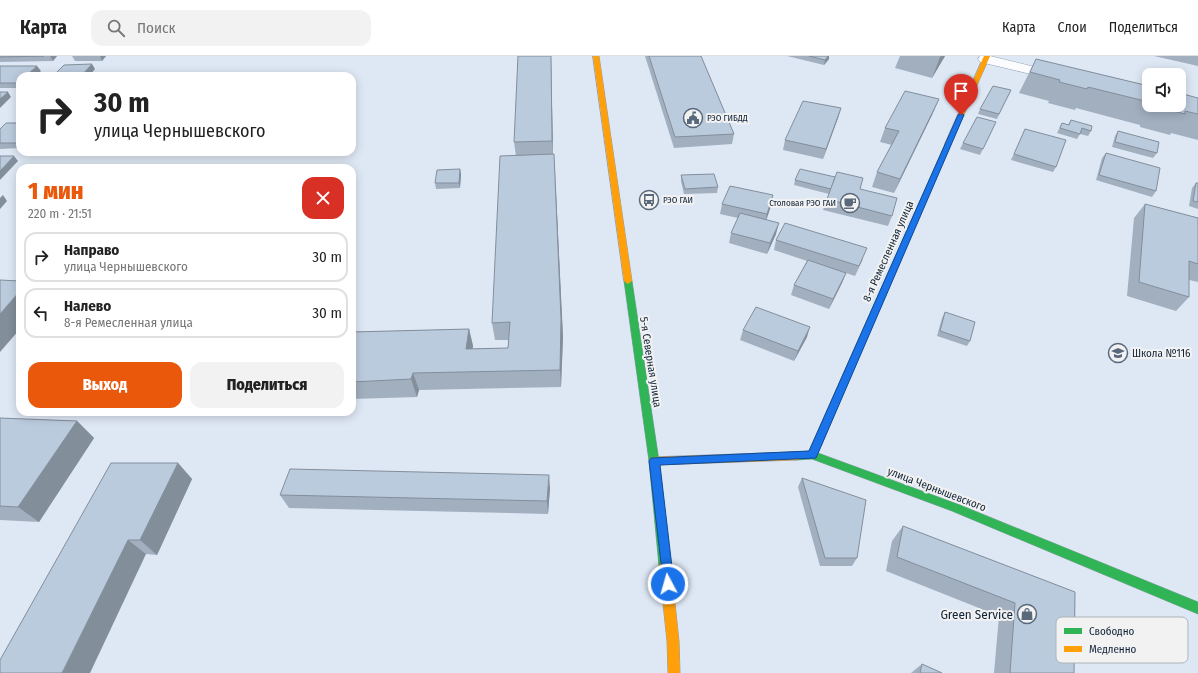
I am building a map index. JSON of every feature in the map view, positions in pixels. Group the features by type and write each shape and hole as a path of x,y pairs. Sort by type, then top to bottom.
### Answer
{"street":[{"name":"5-я Северная улица","path":"596,56 654,461 673,641 674,673"},
{"path":"986,58 1075,81"},
{"name":"8-я Ремесленная улица","path":"812,455 986,58"},
{"name":"улица Чернышевского","path":"654,461 812,455 956,508 1198,608"}],"building":[{"path":"0,56 44,56 0,57"},
{"path":"518,56 551,56 552,141 514,142"},
{"name":"РЭО ГИБДД","path":"649,56 701,56 734,134 675,137"},
{"path":"809,56 828,56 825,60"},
{"path":"1036,59 1142,84 1142,100 1088,87 1087,89 1059,82 1060,80 1030,72"},
{"path":"92,64 85,72 57,72 64,65"},
{"path":"0,66 37,66 30,72 16,72 16,83 0,83"},
{"path":"993,86 1011,90 999,114 980,109"},
{"path":"905,91 939,99 900,179 877,172 899,131 885,128"},
{"path":"0,92 8,92 0,99"},
{"path":"1186,95 1198,98 1198,114 1186,111"},
{"path":"803,101 841,108 826,149 785,140"},
{"path":"977,117 996,122 983,149 963,143"},
{"path":"1071,120 1092,126 1091,131 1082,128 1080,134 1060,128 1062,123 1069,125"},
{"path":"6,123 16,123 16,143 0,143 0,129"},
{"path":"1025,129 1066,140 1056,167 1014,154"},
{"path":"1118,131 1159,142 1157,153 1115,142"},
{"path":"1106,153 1160,168 1156,191 1099,175"},
{"path":"554,154 561,319 560,370 413,373 411,379 356,382 356,332 469,329 466,349 508,348 510,322 492,323 500,156"},
{"path":"0,156 14,156 0,171"},
{"path":"460,169 459,183 435,183 437,170"},
{"path":"800,169 835,177 831,189 795,180"},
{"path":"837,172 863,178 860,189 897,198 892,216 827,199"},
{"path":"714,174 718,187 685,189 681,175"},
{"path":"1196,183 1198,183 1198,202 1193,201"},
{"path":"730,186 773,195 767,214 722,204"},
{"path":"1145,204 1198,218 1198,264 1189,261 1189,297 1139,282"},
{"path":"740,213 779,223 770,243 731,233"},
{"path":"785,223 867,248 859,266 776,240"},
{"path":"808,260 846,273 833,299 794,285"},
{"path":"0,280 16,281 16,296 0,314"},
{"path":"756,307 810,327 798,351 743,330"},
{"path":"945,312 975,322 970,341 940,331"},
{"path":"0,418 77,421 18,507 0,506"},
{"path":"111,463 178,463 140,540 128,540 62,673 0,673 0,660"},
{"path":"290,469 549,475 547,501 280,495"},
{"path":"802,478 866,500 857,558 825,558"},
{"path":"903,526 1075,592 1075,617 1056,617 1056,663 1074,663 1074,673 1010,673 1015,603 897,557"},
{"path":"922,664 942,673 920,673"}],"traffic: fast":[{"path":"812,455 948,144"},
{"path":"628,281 654,461 665,566"},
{"path":"796,456 812,455 956,508 1198,608"}],"traffic: slow":[{"path":"596,56 628,281"},
{"path":"948,144 987,56"},
{"path":"654,461 796,456"},
{"path":"665,566 673,641 674,673"}],"place":[{"name":"РЭО ГИБДД","path":"693,118"},
{"name":"РЭО ГАИ","path":"649,200"},
{"name":"Столовая РЭО ГАИ","path":"850,203"},
{"name":"Школа №116","path":"1118,353"},
{"name":"Green Service","path":"1027,614"}],"route":[{"path":"668,584 654,461 812,455 961,115"}]}
